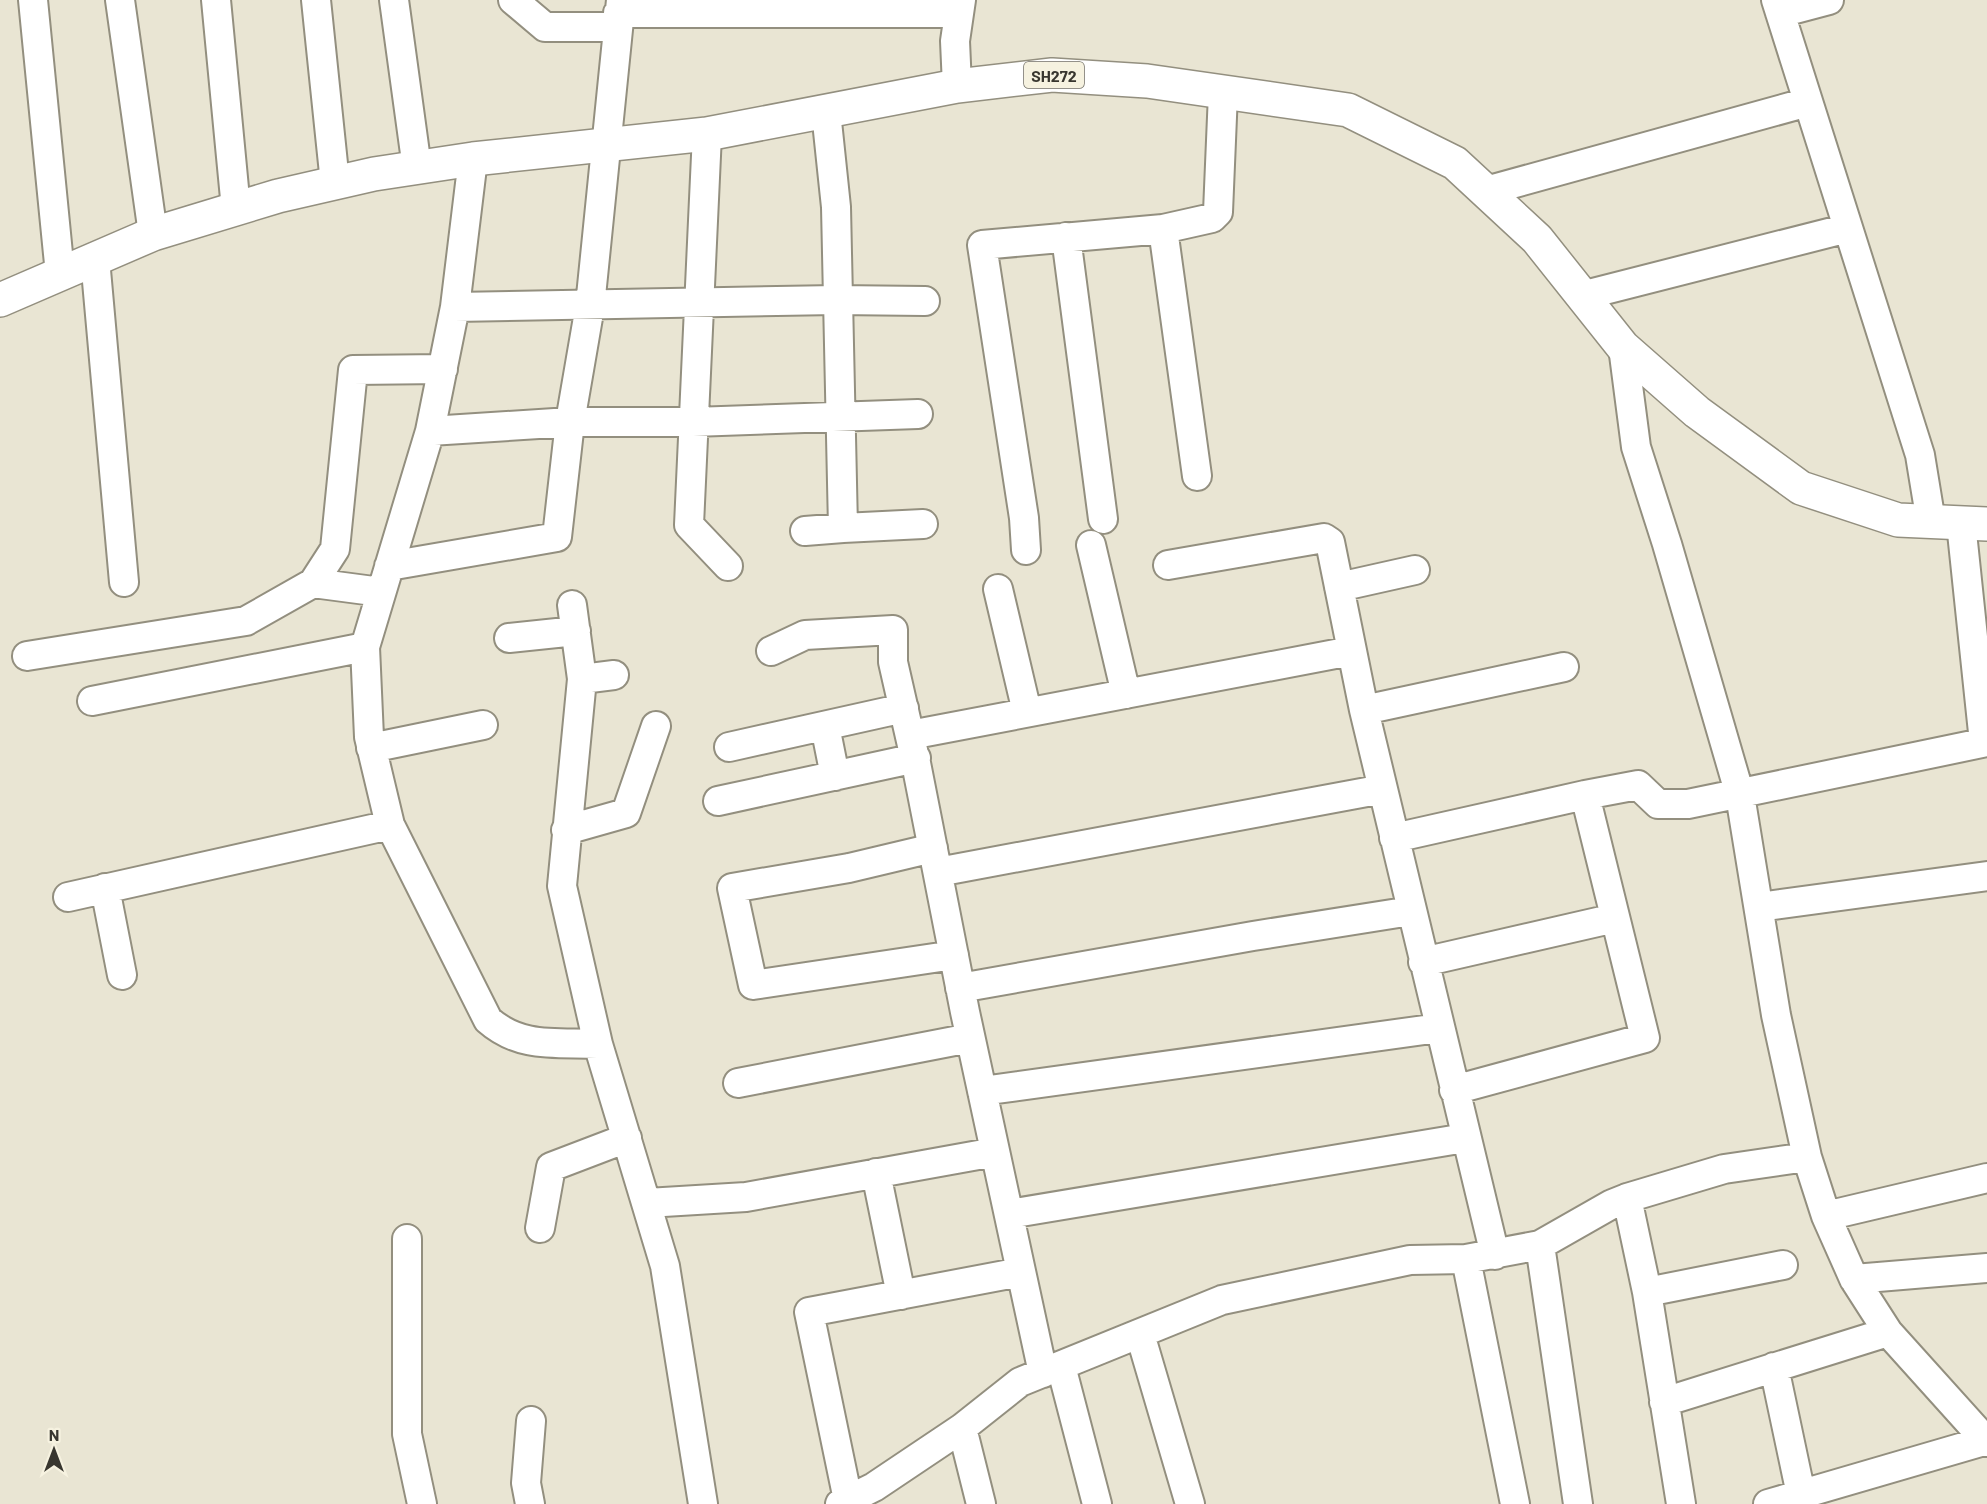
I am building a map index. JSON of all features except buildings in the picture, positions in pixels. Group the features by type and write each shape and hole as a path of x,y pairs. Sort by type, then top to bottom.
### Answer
{"main road":[{"name":"SH272","path":"0,300 153,234 278,195 335,183 473,159 707,134 957,86 1052,75 1147,81 1348,110 1455,163 1537,238 1623,346 1697,412 1801,488 1898,520 1960,523"}],"street":[{"path":"33,0 60,274"},
{"path":"120,0 153,234"},
{"path":"216,0 236,209"},
{"path":"315,0 335,183"},
{"path":"394,0 417,168"},
{"path":"513,0 545,27 619,13 960,7 955,41 957,86"},
{"path":"1394,838 1585,795 1638,786 1658,804 1688,804 1986,742 1960,523 1920,454 1778,7 1829,0"},
{"path":"27,656 246,621 313,583 385,579 557,537 570,422 590,306 619,13"},
{"path":"1026,550 1024,518 982,245 1163,229 1212,218 1218,212 1223,93"},
{"path":"1486,191 1808,102"},
{"path":"826,112 836,207 836,300 842,416 843,528"},
{"path":"707,134 689,525 728,566"},
{"path":"473,159 455,307 430,431 365,647 369,737 390,825 488,1020 504,1033 520,1040 598,1044"},
{"path":"1581,296 1848,228"},
{"path":"1163,229 1197,476"},
{"path":"1066,237 1103,519"},
{"path":"95,259 124,582"},
{"path":"455,307 836,300 925,301"},
{"path":"1623,346 1635,447 1667,544 1740,795 1776,1015 1807,1157 1826,1216 1854,1279 1888,1332 1986,1442 1802,1500 1768,1504"},
{"path":"313,583 335,549 353,370 443,369"},
{"path":"430,431 570,422 693,422 918,414"},
{"path":"805,531 923,524"},
{"path":"1168,565 1324,538 1330,542 1364,710 1465,1138 1495,1255"},
{"path":"1091,545 1126,694"},
{"path":"1339,587 1415,570"},
{"path":"998,589 1027,712"},
{"path":"508,638 574,618 582,679 562,886 598,1044 665,1266 703,1504"},
{"path":"771,651 805,635 893,630 893,662 910,734 970,1038 1021,1272 1096,1504"},
{"path":"92,701 365,647"},
{"path":"729,747 825,726 910,734 1351,651"},
{"path":"1364,710 1564,668"},
{"path":"582,679 614,675"},
{"path":"371,748 483,725"},
{"path":"566,830 626,813 656,726"},
{"path":"825,726 835,776"},
{"path":"718,801 835,776 910,734"},
{"path":"954,955 753,985 732,888 849,868 935,860 1383,789"},
{"path":"1454,1090 1645,1038 1585,795"},
{"path":"68,897 390,825"},
{"path":"1759,907 1987,876"},
{"path":"105,888 122,975"},
{"path":"960,988 1253,936 1411,911"},
{"path":"1423,962 1615,918"},
{"path":"982,1091 1439,1028"},
{"path":"738,1083 970,1038"},
{"path":"540,1228 551,1167 627,1138"},
{"path":"1009,1214 1465,1138"},
{"path":"646,1203 746,1197 995,1152"},
{"path":"1021,1272 809,1312 844,1502 876,1495 1020,1382 1222,1300 1410,1260 1466,1259 1540,1245 1612,1204 1627,1198 1724,1170 1807,1157"},
{"path":"876,1173 901,1295"},
{"path":"1826,1216 1987,1178"},
{"path":"1627,1198 1647,1292 1681,1504"},
{"path":"407,1239 407,1434 422,1504"},
{"path":"1540,1245 1578,1504"},
{"path":"1466,1259 1515,1504"},
{"path":"1647,1292 1783,1265"},
{"path":"1854,1279 1987,1268"},
{"path":"1664,1402 1888,1332"},
{"path":"1140,1334 1190,1504"},
{"path":"1774,1367 1802,1500"},
{"path":"530,1504 526,1483 531,1421"},
{"path":"962,1428 981,1504"}]}
